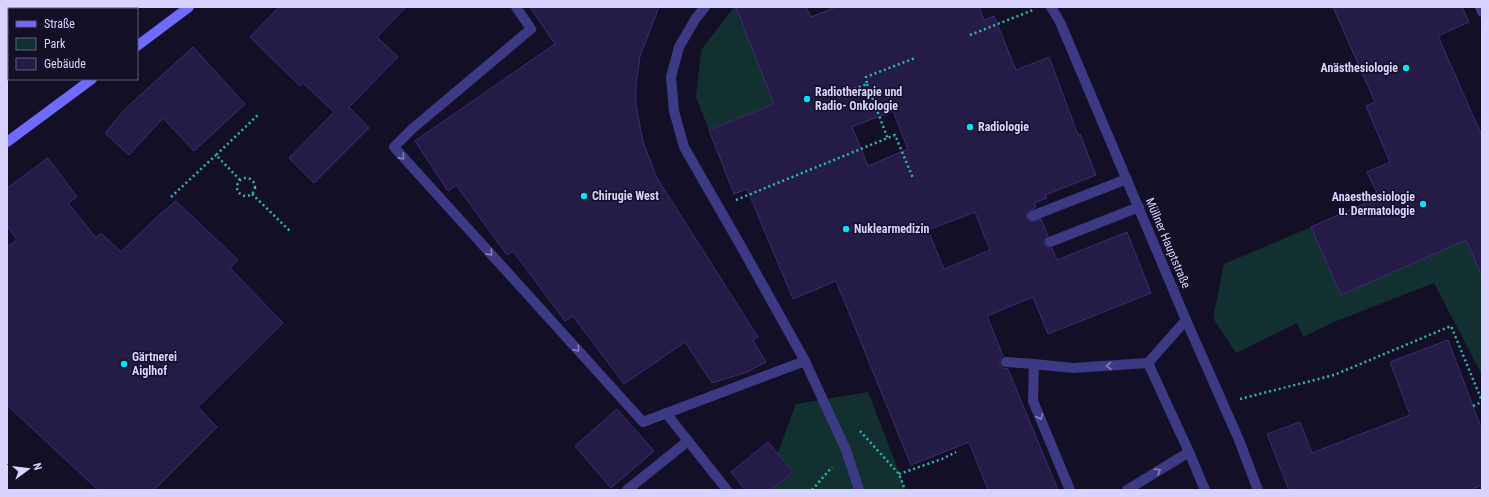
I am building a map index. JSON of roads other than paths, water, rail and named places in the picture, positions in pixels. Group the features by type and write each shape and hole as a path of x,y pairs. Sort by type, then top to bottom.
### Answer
{"street":[{"path":"138,45 189,7"},
{"path":"516,7 531,29 412,129 394,147 643,422 805,361"},
{"path":"706,7 696,18 679,47 671,77 674,111 684,147 805,361 846,450 859,490"},
{"name":"Müllner Hauptstraße","path":"1052,7 1060,22 1186,320 1239,440 1258,490"},
{"path":"1480,7 1482,12"},
{"path":"7,142 91,80"},
{"path":"1032,216 1127,179"},
{"path":"1050,242 1139,207"},
{"path":"1006,362 1073,368 1148,363 1186,320"},
{"path":"1148,363 1205,490"},
{"path":"1034,364 1033,401 1070,490"},
{"path":"666,413 727,490"},
{"path":"627,490 688,441"},
{"path":"1127,490 1189,452"}],"place":[{"name":"Anästhesiologie","path":"1406,68"},
{"name":"Radiotherapie und Radio- Onkologie","path":"807,99"},
{"name":"Radiologie","path":"970,127"},
{"name":"Chirugie West","path":"584,196"},
{"name":"Anaesthesiologie u. Dermatologie","path":"1423,204"},
{"name":"Nuklearmedizin","path":"846,229"},
{"name":"Gärtnerei Aiglhof","path":"124,364"}]}
